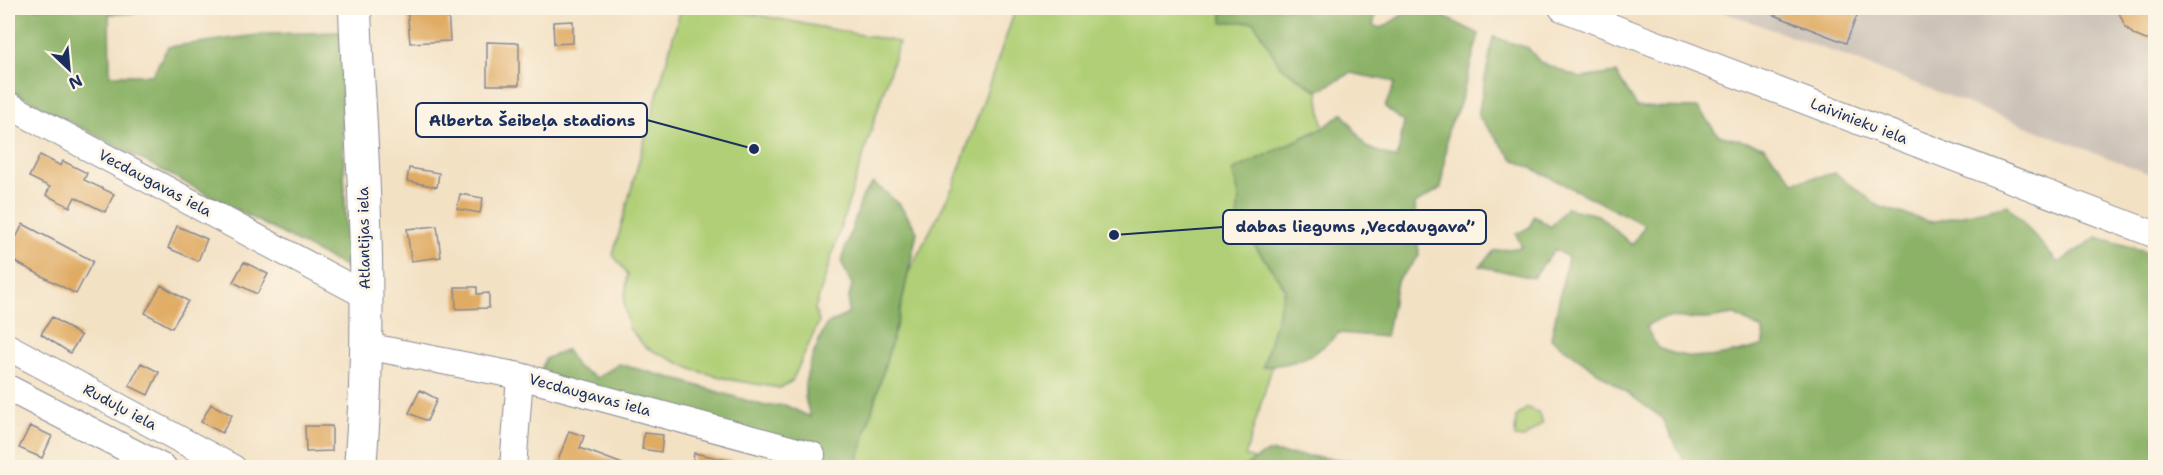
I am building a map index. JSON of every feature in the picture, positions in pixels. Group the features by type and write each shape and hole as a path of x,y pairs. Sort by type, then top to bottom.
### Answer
{"main road":[{"name":"Atlantijas iela","path":"355,8 361,128 366,345 365,414 360,468"}],"street":[{"name":"Laivinieku iela","path":"1562,8 2156,235"},
{"name":"Vecdaugavas iela","path":"8,105 365,295"},
{"name":"Vecdaugavas iela","path":"366,345 520,376 812,454"},
{"name":"Ruduļu iela","path":"8,347 233,468"},
{"path":"513,468 520,376"},
{"path":"8,387 164,468"}],"shaded area":[{"path":"1713,8 2155,8 2155,176 1852,59"}],"green space":[{"path":"8,8 144,8 137,13 109,14 110,75 152,75 168,47 265,34 340,32 347,268 8,89"},
{"path":"681,8 721,8 899,42 815,309 819,322 792,381 780,388 732,380 694,370 645,347 629,328 624,303 628,274 613,255"},
{"path":"1016,8 1308,8 1305,83 1318,91 1323,128 1303,137 1298,282 1245,456 1278,467 839,468 880,327 953,187"},
{"path":"1222,8 1377,8 1373,26 1382,28 1413,8 1426,8 1479,34 1460,104 1448,130 1441,188 1415,204 1419,256 1397,281 1386,337 1339,333 1322,348 1305,358 1286,364 1263,367 1285,288 1237,221 1239,195 1232,171 1323,128 1343,113 1366,147 1397,159 1404,122 1385,107 1395,82 1351,73 1318,91 1280,66 1254,22 1222,22"},
{"path":"1493,37 1528,48 1540,62 1580,78 1616,73 1637,107 1698,108 1718,135 1763,146 1794,182 1835,173 1880,207 1931,222 2008,205 2058,263 2097,237 2155,254 2155,467 1683,467 1685,463 1661,417 1551,339 1568,257 1555,249 1533,278 1480,266 1494,251 1522,247 1516,234 1530,227 1534,216 1551,227 1566,208 1598,215 1632,245 1645,225 1513,159 1478,116","holes":["1735,315 1763,330 1764,345 1724,355 1698,357 1685,356 1658,348 1646,327 1660,319 1674,317 1706,319"]},
{"path":"873,183 898,204 917,232 899,316 856,467 814,467 801,455 540,373 545,359 566,350 577,367 597,378 619,364 765,406 785,405 810,417 805,394 809,368 826,325 848,314 852,285 841,261 863,195"},
{"path":"1527,408 1538,412 1543,423 1524,438 1515,437 1516,417"},
{"path":"1267,452 1358,461 1376,467 1243,467"}],"building":[{"path":"407,8 448,8 450,41 410,43"},
{"path":"1756,8 1860,8 1846,43"},
{"path":"2117,8 2156,8 2156,40 2146,40 2134,35 2125,26"},
{"path":"573,21 573,43 554,44 553,22"},
{"path":"487,42 519,43 519,85 487,85"},
{"path":"40,155 61,166 63,161 87,173 84,180 114,194 105,212 75,197 70,207 46,195 50,187 29,177"},
{"path":"409,168 439,173 437,187 407,181"},
{"path":"460,194 483,198 480,213 457,209"},
{"path":"23,224 93,261 76,294 8,258"},
{"path":"177,226 207,239 198,261 168,248"},
{"path":"437,226 441,257 411,261 407,229"},
{"path":"244,262 268,274 257,294 233,282"},
{"path":"161,285 188,301 172,328 145,313"},
{"path":"455,287 477,287 477,294 489,293 489,308 456,309"},
{"path":"52,317 81,336 70,353 41,334"},
{"path":"141,363 159,372 148,395 129,386"},
{"path":"420,390 437,399 427,421 409,413"},
{"path":"211,404 232,415 222,433 201,422"},
{"path":"30,426 52,436 42,458 19,448"},
{"path":"305,426 332,426 332,451 306,452"},
{"path":"569,431 584,436 580,448 628,466 627,468 569,468 557,463"},
{"path":"644,433 663,435 661,452 642,449"},
{"path":"694,453 733,461 732,468 692,468"}],"place":[{"name":"Alberta Šeibeļa stadions","path":"754,149"},
{"name":"dabas liegums „Vecdaugava”","path":"1114,235"}]}
